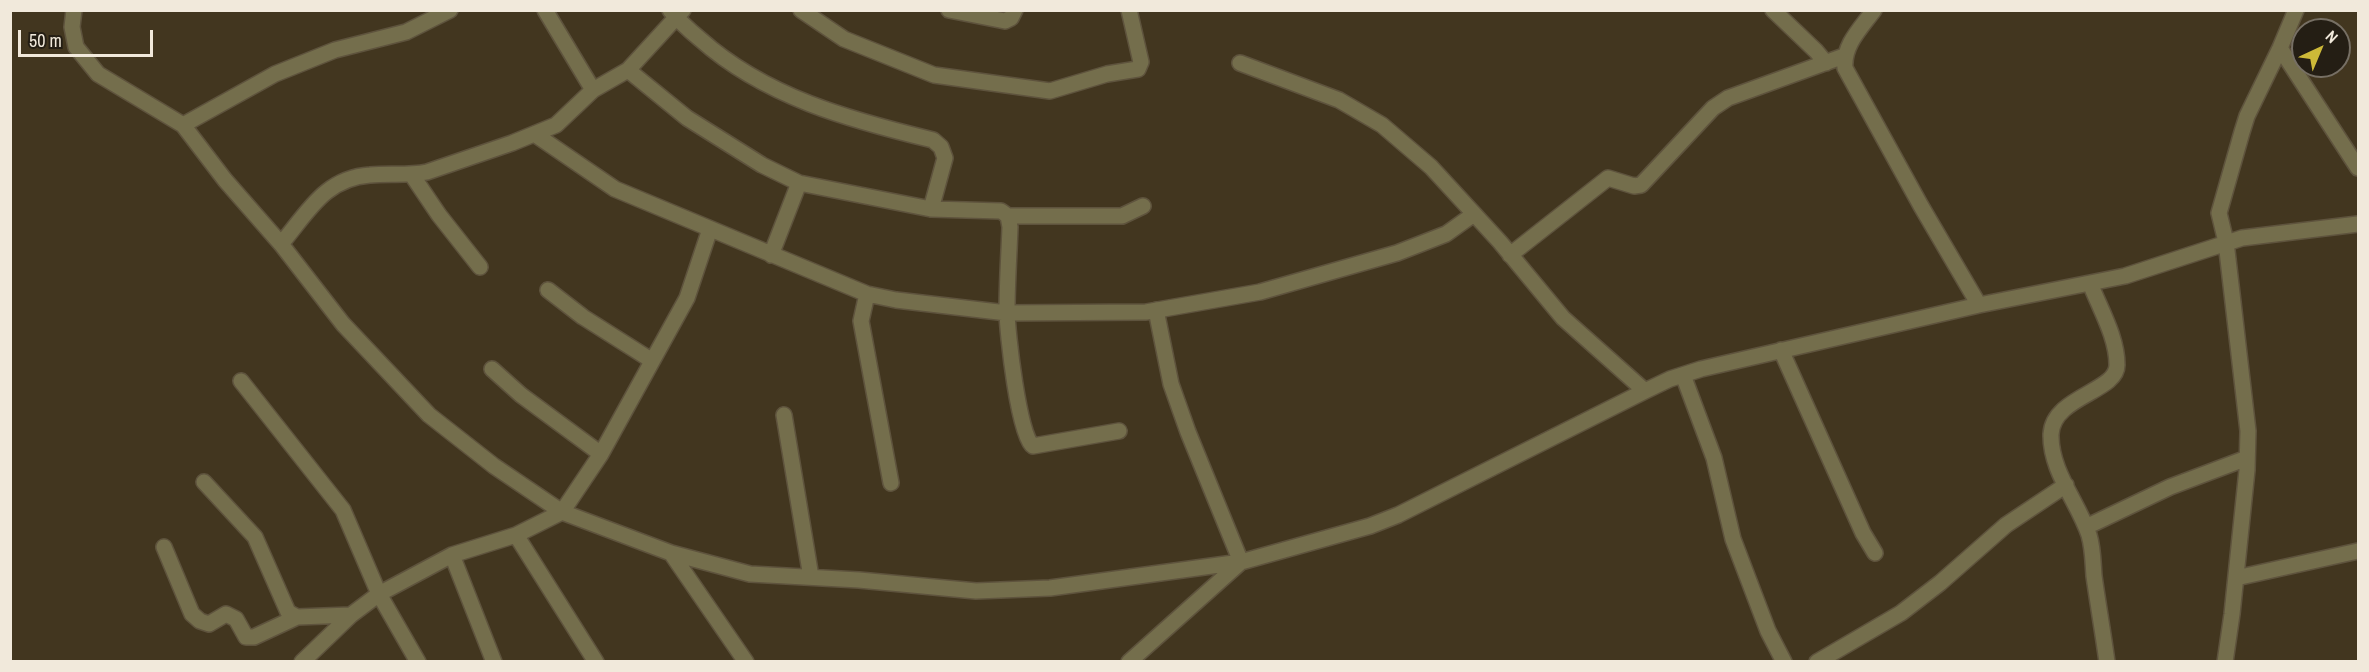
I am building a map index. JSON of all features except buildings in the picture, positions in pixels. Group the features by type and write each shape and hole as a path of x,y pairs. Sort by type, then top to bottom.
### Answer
{"street":[{"path":"74,10 72,27 76,47 98,74 183,125 225,180 281,244 343,324 429,415 494,466 562,512 671,553 750,574 986,590 1050,588 1241,562 1358,530 1398,515 1645,391 1683,375 1979,305 2125,276 2242,238 2358,224"},
{"path":"183,125 275,74 335,50 406,32 450,10"},
{"path":"544,10 593,90"},
{"path":"801,10 844,39 934,75 1050,91 1107,74 1138,69 1141,62 1129,10"},
{"path":"949,10 1005,21 1011,18 1015,10"},
{"path":"1773,10 1826,63"},
{"path":"1874,10 1847,49 1844,56 1845,68 1979,305"},
{"path":"2224,662 2236,578 2248,431 2226,242 2219,213 2247,116 2296,10"},
{"path":"281,244 332,185 350,177 412,175 536,135 556,124 593,90 628,70 676,13 716,54 770,88 870,125 933,140 941,147 945,158 931,209"},
{"path":"2280,48 2358,168"},
{"path":"1510,255 1608,178 1634,186 1641,184 1713,108 1728,98 1844,56"},
{"path":"1240,63 1339,100 1365,114 1431,167 1474,213 1563,318 1645,391"},
{"path":"628,70 687,118 762,165 799,183 931,209 1001,211 1008,216 1122,216 1143,206"},
{"path":"536,135 615,189 867,294 896,300 1006,313 1156,310 1260,292 1397,253 1446,234 1474,213"},
{"path":"412,175 439,215 480,267"},
{"path":"771,255 799,183"},
{"path":"1008,216 1010,227 1006,313 1013,373 1024,434 1029,444 1033,446 1119,430"},
{"path":"302,662 351,615 379,594 452,555 516,535 562,512 601,454 687,298 710,229"},
{"path":"2090,283 2115,346 2117,368 2108,381 2073,401 2062,411 2051,433 2057,467 2090,538 2107,662"},
{"path":"548,290 583,317 651,360"},
{"path":"867,294 861,321 891,483"},
{"path":"1156,310 1171,384 1241,562"},
{"path":"1781,350 1863,533 1875,553"},
{"path":"492,369 521,395 601,454"},
{"path":"1683,375 1714,458 1733,539 1768,632 1784,662"},
{"path":"241,381 343,510 379,594 418,662"},
{"path":"784,415 811,578"},
{"path":"2086,527 2170,487 2247,458"},
{"path":"204,482 255,537 288,612 297,617"},
{"path":"1817,662 1901,613 1940,583 2006,525 2066,485"},
{"path":"516,535 596,662"},
{"path":"164,547 192,614 200,621 209,624 226,614 236,619 246,638 254,637 297,617 351,615"},
{"path":"2236,578 2358,551"},
{"path":"671,553 747,662"},
{"path":"452,555 494,662"},
{"path":"1129,662 1241,562"}]}
